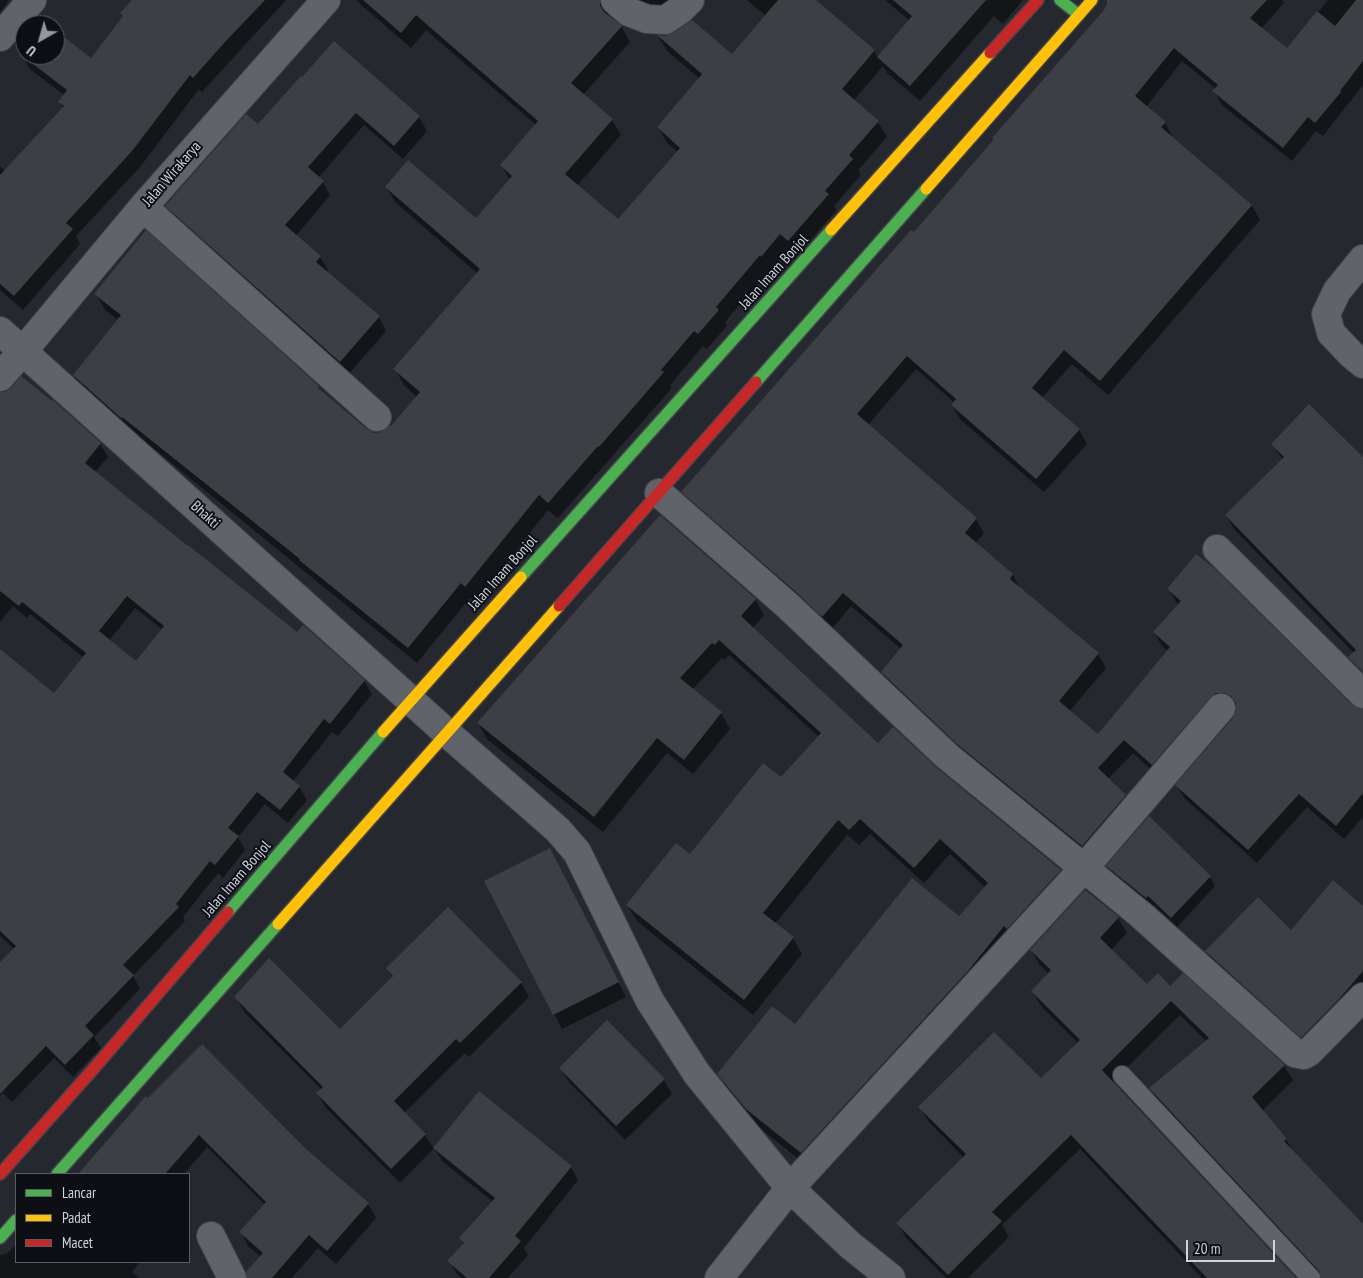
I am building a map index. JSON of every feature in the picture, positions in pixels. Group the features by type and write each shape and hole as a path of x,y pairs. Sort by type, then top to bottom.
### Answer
{"main road":[{"name":"Jalan Imam Bonjol","path":"0,1174 69,1102 145,1009 411,699 1038,0"},
{"path":"1060,0 1079,15"},
{"path":"58,1173 1092,0"},
{"path":"145,1009 150,1023"},
{"path":"162,1034 178,1036"},
{"path":"91,1117 98,1128"},
{"path":"0,1238 15,1221"}],"street":[{"path":"0,38 32,0"},
{"name":"Jalan Wirakarya","path":"0,377 143,207 326,0"},
{"path":"615,0 629,12 647,19 665,20 680,10 690,0"},
{"path":"143,207 377,417"},
{"path":"1363,258 1337,291 1326,314 1331,333 1363,364"},
{"name":"Bhakti","path":"0,331 447,733 558,830 577,852 650,1000 697,1074 790,1188 850,1245 891,1278"},
{"path":"659,493 787,605 947,756 1140,914 1295,1054 1304,1055 1309,1052 1363,997"},
{"path":"1217,549 1363,694"},
{"path":"719,1278 790,1188 1084,868 1222,708"},
{"path":"211,1236 232,1278"}],"lane":[{"path":"1122,1074 1310,1278"}],"building":[{"path":"132,0 265,0 193,78 190,75 132,151 66,223 73,229 14,296 0,284 0,175 64,106 58,102 67,90 34,65 65,65 65,38 91,58 123,16 120,13"},
{"path":"363,0 600,0 600,6 604,12 622,26 571,83 613,119 565,174 618,219 680,148 657,127 702,74 657,35 665,36 673,33 692,20 732,54 778,0 816,0 875,50 842,89 879,121 849,155 853,159 825,191 829,194 788,241 780,234 761,257 760,255 716,307 719,310 698,334 694,331 661,370 664,372 599,447 548,503 539,495 465,587 461,583 408,648 300,559 121,418 73,375 121,315 94,294 146,230 319,386 318,388 367,429 374,433 381,432 391,426 420,392 393,369 480,269 385,187 408,160 476,218 512,176 500,165 538,121 416,15 401,33"},
{"path":"893,0 986,0 910,86 877,57 912,16"},
{"path":"1107,0 1267,0 1250,18 1287,48 1317,11 1335,26 1356,0 1363,0 1363,61 1341,92 1315,123 1308,117 1283,148 1212,91 1218,85 1174,48 1135,96 1166,122 1161,127 1252,205 1100,381 1064,350 1032,388 1080,429 1036,479 951,405 956,399 907,356 857,414 977,518 965,533 1013,574 1010,579 1099,653 1059,701 1098,734 1170,647 1153,632 1181,601 1167,589 1196,554 1215,569 1352,705 1363,709 1363,793 1336,826 1299,794 1248,850 1175,785 1233,718 1236,711 1236,703 1231,696 1224,693 1216,693 1210,698 1152,765 1124,740 1098,768 1126,795 1082,846 957,744 881,672 903,645 843,593 822,617 681,492 911,230 914,232 994,139 992,138 1104,10"},
{"path":"334,41 420,116 394,146 356,113 308,167 324,181 285,225 321,256 316,262 380,316 340,362 165,206 246,114 258,124"},
{"path":"21,376 53,400 101,443 85,463 297,632 303,625 365,680 330,724 324,719 283,772 300,786 280,810 257,792 228,828 239,836 215,865 210,861 176,904 179,907 123,965 134,975 85,1026 94,1035 65,1065 46,1046 0,1094 0,962 16,946 0,931 0,649 54,693 86,653 22,602 19,606 0,591 0,392 5,392","holes":["127,596 164,626 136,661 99,631"]},
{"path":"1309,404 1363,457 1363,672 1348,657 1356,650 1225,515 1284,457 1271,444"},
{"path":"660,515 756,599 741,616 878,743 893,727 937,768 1061,870 1007,929 1004,926 968,971 801,1153 746,1109 717,1074 772,1006 795,1024 912,878 959,916 988,883 940,839 914,868 860,819 849,830 838,820 763,913 794,937 744,1000 626,905 676,843 690,854 763,763 781,777 821,733 719,640 715,645 712,643 680,678 722,712 684,760 657,738 594,817 477,723"},
{"path":"1149,816 1211,876 1171,918 1148,896 1146,898 1106,866"},
{"path":"550,848 619,982 553,1015 484,881"},
{"path":"1333,880 1363,906 1363,971 1301,1038 1205,951 1258,897 1291,930"},
{"path":"1085,890 1119,917 1100,938 1147,984 1158,973 1170,986 1183,973 1285,1065 1252,1097 1287,1139 1284,1141 1363,1224 1363,1278 1321,1278 1319,1271 1149,1088 1209,1038 1171,1001 1102,1070 1296,1278 1207,1278 1071,1135 992,1212 1002,1221 948,1275 896,1223 966,1154 918,1107 994,1032 1041,1078 1080,1040 1031,991 1051,970 1030,950"},
{"path":"448,907 522,982 460,1043 456,1039 394,1101 426,1134 391,1169 316,1093 323,1087 234,997 269,958 340,1029 393,976 386,968"},
{"path":"607,1020 665,1079 616,1126 559,1068"},
{"path":"202,1044 306,1149 369,1203 327,1251 309,1235 272,1278 247,1278 246,1272 263,1253 239,1232 266,1202 199,1135 166,1173 79,1173 146,1096 148,1098"},
{"path":"479,1091 572,1166 515,1236 521,1241 489,1278 467,1278 447,1261 464,1243 459,1238 495,1198 433,1148"}],"traffic: fast":[{"path":"1060,0 1079,15"},
{"path":"756,382 926,189"},
{"path":"521,577 831,230"},
{"path":"228,912 383,732"},
{"path":"58,1173 278,924"},
{"path":"0,1238 15,1221"}],"traffic: slow":[{"path":"926,189 1092,0"},
{"path":"831,230 990,53"},
{"path":"383,732 521,577"},
{"path":"278,924 559,606"}],"traffic: jam":[{"path":"990,53 1038,0"},
{"path":"559,606 756,382"},
{"path":"0,1174 96,1066 228,912"}]}
